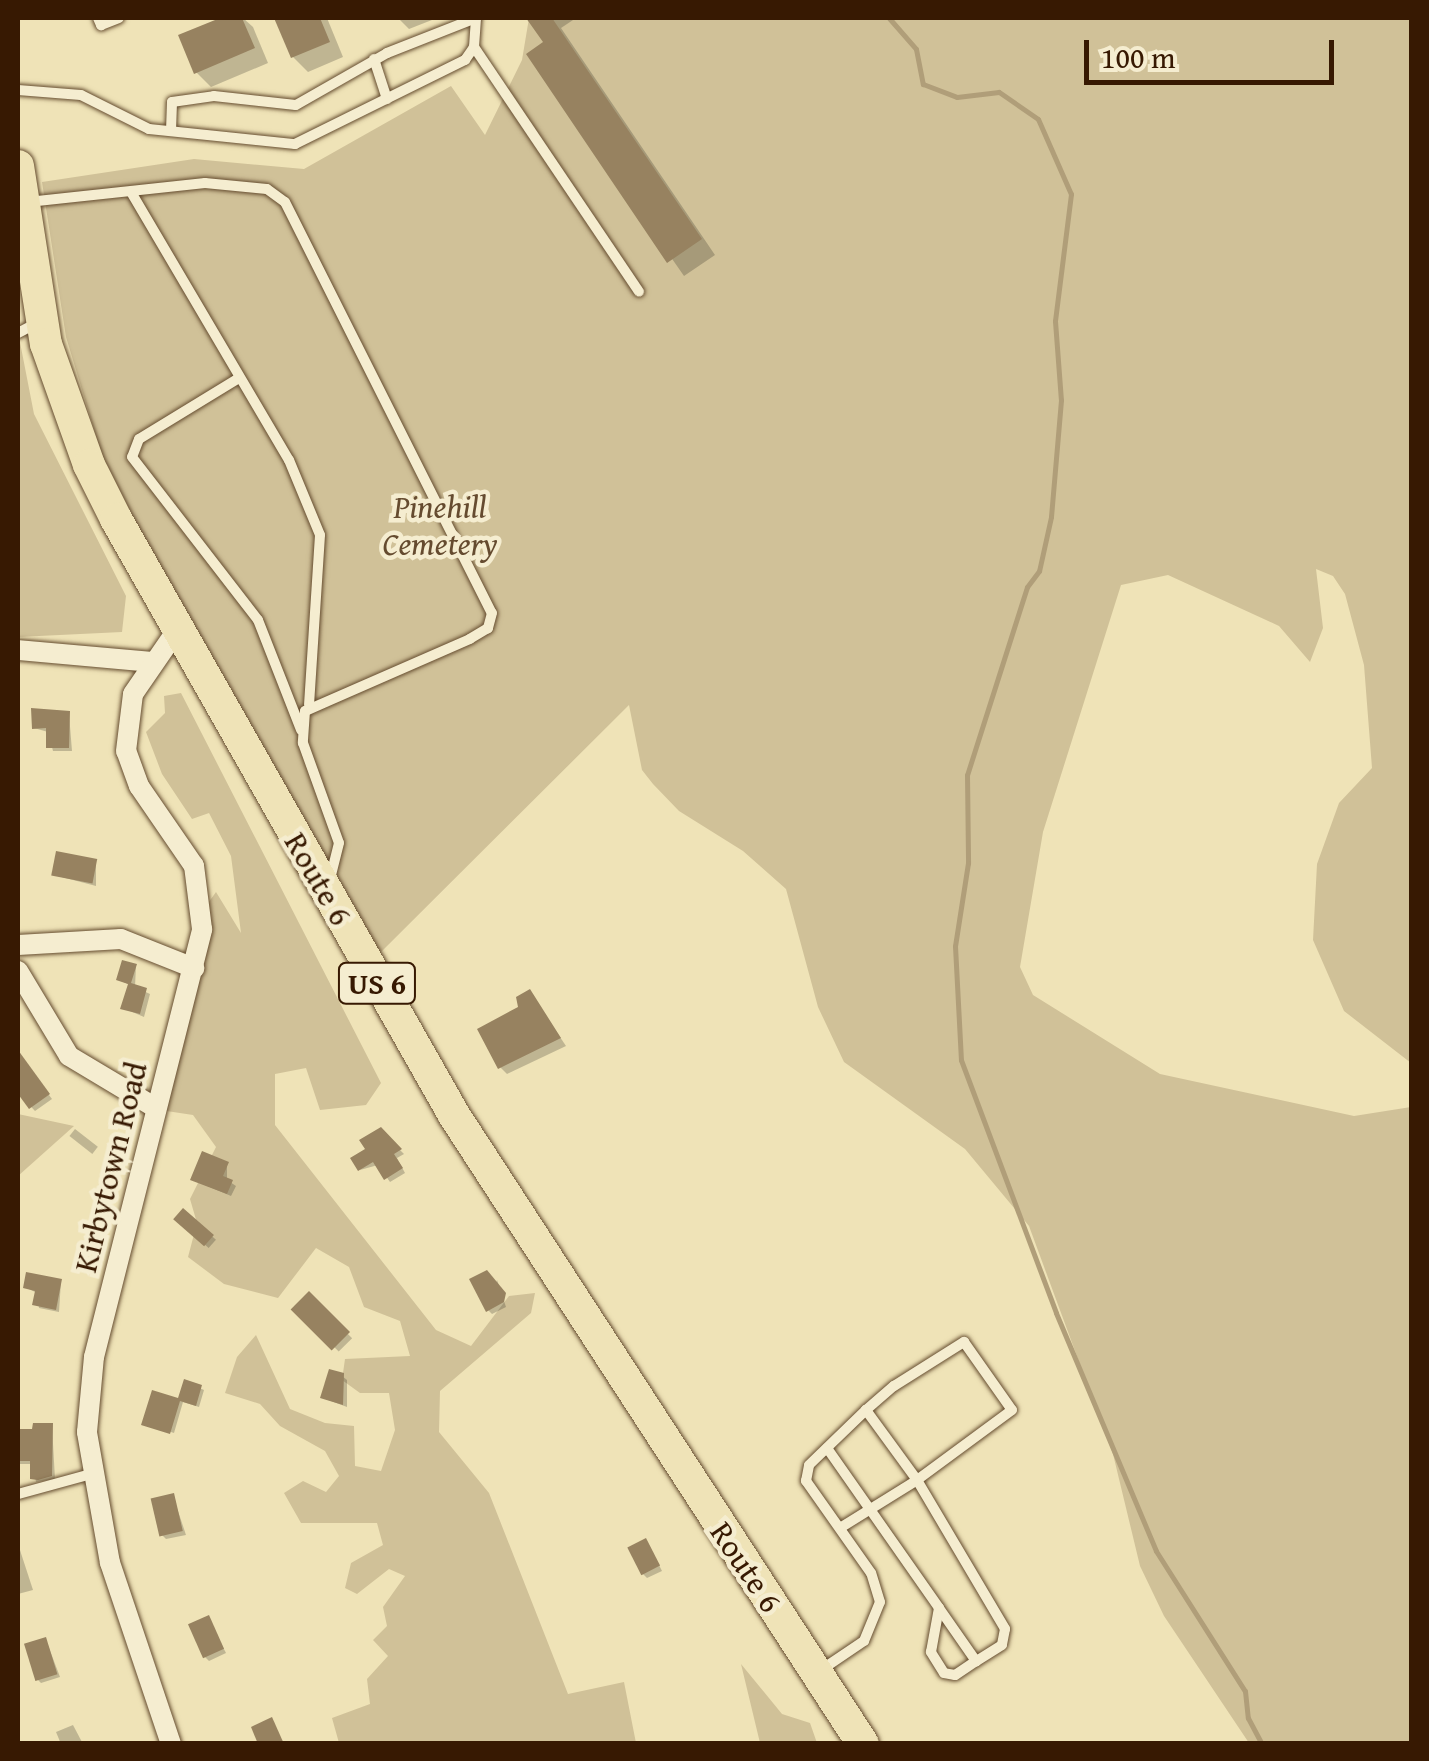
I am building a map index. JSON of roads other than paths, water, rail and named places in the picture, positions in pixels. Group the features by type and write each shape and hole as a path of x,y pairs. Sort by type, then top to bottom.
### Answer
{"main road":[{"name":"Route 6","path":"18,166 29,327 89,465 177,630 326,896 543,1259 863,1744"}],"street":[{"name":"Kirbytown Road","path":"171,1744 110,1563 91,1474 90,1382 194,968 200,884 139,786 126,751 127,712 153,662 177,630"},
{"path":"18,650 153,662"},
{"path":"18,945 120,940 194,968"},
{"path":"18,971 69,1056 156,1108"}],"lane":[{"path":"98,18 101,25 119,18"},
{"path":"18,90 81,95 129,123 171,131 295,144 465,60 474,47 476,18 374,60 296,105 214,96 172,102 171,131"},
{"path":"474,47 638,292"},
{"path":"374,60 386,99"},
{"path":"21,209 205,183 266,190 285,202 492,613 488,628 470,638 350,695 310,704"},
{"path":"131,192 288,460 323,544 307,672 310,704 302,731"},
{"path":"239,378 139,439 132,457 258,620 302,731 339,843 326,896"},
{"path":"816,1673 864,1641 880,1602 871,1572 840,1528 804,1474 866,1410 957,1344 971,1343 1012,1410 917,1480 840,1528"},
{"path":"866,1410 917,1480 1005,1629 1002,1644 956,1675 944,1673 931,1652 939,1608"},
{"path":"827,1448 976,1661"},
{"path":"18,1494 91,1474"}],"waterway":[{"path":"889,18 916,49 923,84 957,97 999,92 1038,119 1071,194 1055,321 1061,400 1051,517 1039,571 1027,587 967,775 968,863 955,946 961,1060 1056,1313 1156,1551 1245,1691 1248,1718 1262,1744"}],"park label":[{"name":"Pinehill Cemetery","path":"440,526"}]}
